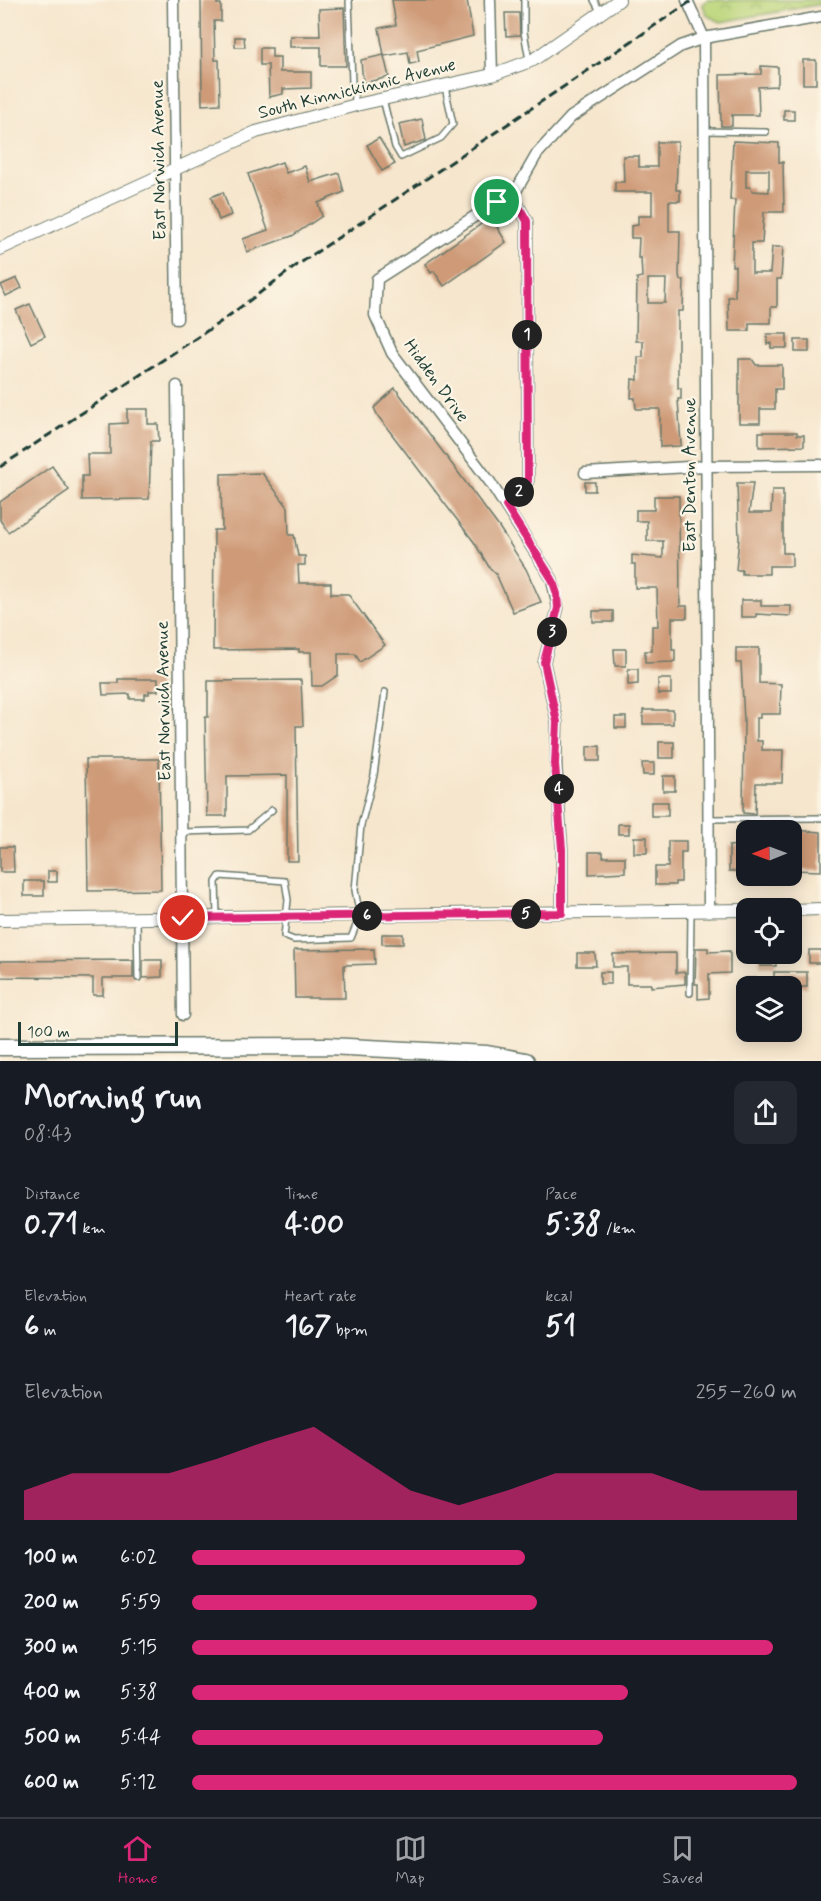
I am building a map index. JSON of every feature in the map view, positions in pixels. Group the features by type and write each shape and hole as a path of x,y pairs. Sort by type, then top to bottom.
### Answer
{"main road":[{"path":"0,1047 328,1046 467,1052 526,1061"}],"street":[{"name":"East Norwich Avenue","path":"173,0 177,319"},
{"path":"490,0 492,75"},
{"name":"South Kinnickinnic Avenue","path":"0,249 175,167 256,132 356,105 492,75 530,61 619,0"},
{"path":"687,0 704,38"},
{"path":"506,506 528,481 527,221 513,196 537,154 571,117 681,46 704,38 821,16"},
{"name":"East Denton Avenue","path":"704,38 709,911"},
{"name":"Hidden Drive","path":"513,196 497,202 377,279 375,315 392,353 506,506 552,579 557,594 558,608 544,662 557,722 555,764 561,810 562,913"},
{"name":"East Norwich Avenue","path":"177,386 183,1016"},
{"path":"585,473 706,466 821,465"},
{"path":"802,910 821,909"},
{"path":"0,920 736,910"}],"lane":[{"path":"349,0 352,83 356,105"},
{"path":"524,0 524,32 530,61"},
{"path":"594,0 601,12"},
{"path":"382,99 395,147 401,157 441,138 453,124 444,85"},
{"path":"704,131 766,132"},
{"path":"217,918 216,882 220,876 285,881 287,917 284,936 294,940 325,941 351,938 360,916 355,890 361,825 374,775 385,692"},
{"path":"182,832 248,830 272,810"},
{"path":"708,819 821,818"},
{"path":"690,993 691,911"},
{"path":"137,919 138,978"}],"green space":[{"path":"708,0 821,0 821,4 721,22 708,16 702,4"}],"building":[{"path":"201,0 217,0 217,4 221,4 221,21 214,21 215,60 219,60 220,104 202,105"},
{"path":"392,0 467,0 473,36 417,50 419,62 410,64 408,52 384,56 389,77 363,83 361,60 384,55 379,28 396,25"},
{"path":"344,8 346,66 321,66 321,47 290,47 290,36 320,36 319,9"},
{"path":"505,13 519,13 520,35 506,36"},
{"path":"235,37 244,37 245,47 235,47"},
{"path":"260,48 272,48 272,57 280,57 280,72 311,72 311,88 283,89 283,94 269,97 268,65 260,65"},
{"path":"803,60 816,60 816,84 803,84"},
{"path":"761,66 778,67 778,83 776,86 758,87 759,115 732,115 732,126 721,126 720,75 761,74"},
{"path":"784,110 794,110 794,120 784,120"},
{"path":"422,119 426,140 404,147 399,124"},
{"path":"379,138 395,164 382,171 367,145"},
{"path":"733,141 779,143 779,162 783,162 784,212 764,212 762,243 752,243 752,273 770,273 772,247 783,247 781,279 777,279 777,307 771,307 771,323 749,323 749,331 729,331 728,297 735,297 735,266 732,266 735,200 730,200","holes":["746,170 769,170 769,192 752,191 751,187 746,187"]},
{"path":"657,142 678,142 676,190 680,190 680,201 669,201 669,231 680,231 679,275 680,280 684,280 683,311 678,311 678,388 681,388 681,399 678,399 681,445 660,447 660,409 636,409 635,398 631,398 632,379 638,380 638,357 643,357 643,341 636,341 637,278 642,277 641,258 638,258 639,238 631,238 631,226 638,225 638,216 652,216 652,192 615,192 615,182 624,182 623,156 639,156 639,167 657,167","holes":["648,279 666,279 665,303 648,303"]},
{"path":"282,162 286,173 305,166 310,182 339,173 344,192 318,203 322,216 292,236 247,252 243,239 268,230 248,174"},
{"path":"223,192 231,215 219,220 211,197"},
{"path":"491,217 506,242 444,286 434,271 431,273 425,264"},
{"path":"17,278 22,288 6,296 1,285"},
{"path":"30,304 45,336 31,343 16,310"},
{"path":"767,334 787,334 787,348 771,348 771,343 767,344"},
{"path":"795,340 809,340 809,352 795,352"},
{"path":"739,359 752,359 756,365 782,365 782,389 775,389 775,409 760,409 760,423 739,423"},
{"path":"395,388 499,527 526,569 541,602 513,612 496,574 489,567 474,542 378,416 374,408"},
{"path":"127,409 148,409 148,424 158,424 159,441 151,441 149,499 82,500 82,476 88,476 87,454 110,454 110,424 127,423"},
{"path":"759,432 797,432 797,435 804,435 804,446 759,447"},
{"path":"52,466 69,490 8,532 0,520 0,502"},
{"path":"262,473 288,507 289,535 294,535 298,556 305,556 305,565 298,565 299,583 331,583 331,594 348,594 385,645 360,662 355,654 338,654 338,675 322,686 312,686 311,652 299,652 299,649 213,650 214,530 222,530 221,474"},
{"path":"585,482 595,482 595,491 585,491"},
{"path":"737,483 753,483 749,513 771,513 772,490 783,490 783,553 792,553 792,566 769,566 769,574 742,574 742,570 736,570 739,539"},
{"path":"654,496 679,496 680,606 687,606 687,618 672,618 672,650 675,650 675,661 645,663 645,651 652,651 652,626 658,626 657,588 635,588 635,564 632,564 632,555 663,558 663,541 647,541 647,521 636,521 636,510 654,510"},
{"path":"741,600 761,600 761,606 791,606 791,616 756,614 756,617 741,617"},
{"path":"593,611 613,611 613,622 593,622"},
{"path":"736,648 759,648 759,683 781,684 780,714 760,714 760,718 757,718 757,741 762,741 762,750 783,750 782,783 756,783 755,814 743,813 744,721 741,663 736,663"},
{"path":"614,649 626,649 626,666 615,666"},
{"path":"628,669 638,669 638,684 628,685"},
{"path":"118,679 158,679 158,691 149,691 149,694 145,694 145,699 130,699 130,694 103,695 102,683 118,683"},
{"path":"658,679 671,679 671,694 658,694"},
{"path":"301,680 303,726 296,726 298,861 287,861 287,775 227,776 227,816 207,816 205,717 208,717 208,681"},
{"path":"643,710 673,710 673,724 643,724"},
{"path":"615,717 626,717 626,728 615,728"},
{"path":"659,742 674,742 674,758 659,758"},
{"path":"600,746 600,761 587,761 587,747"},
{"path":"86,759 159,759 161,890 88,891"},
{"path":"642,763 654,763 654,775 643,775"},
{"path":"663,776 675,776 675,791 663,791"},
{"path":"651,802 668,802 668,816 651,816"},
{"path":"618,824 629,824 629,834 618,834"},
{"path":"802,831 821,832 821,871 802,870"},
{"path":"634,837 647,837 647,853 634,853"},
{"path":"668,841 686,841 686,852 681,852 681,882 675,882 675,885 655,885 655,867 668,867"},
{"path":"736,845 736,871 729,871 729,846"},
{"path":"0,847 13,847 14,872 0,872"},
{"path":"589,852 603,852 603,857 625,857 625,872 589,874"},
{"path":"48,871 57,871 57,882 48,882"},
{"path":"24,881 44,881 44,896 24,896"},
{"path":"382,934 403,934 403,944 382,944"},
{"path":"696,948 708,948 708,952 730,951 730,973 709,974 709,998 698,999 698,984 695,984"},
{"path":"374,949 375,964 344,965 345,998 295,998 294,950"},
{"path":"809,950 821,950 821,963 809,963"},
{"path":"577,953 595,953 596,966 577,966"},
{"path":"676,953 676,973 685,972 685,984 651,987 651,984 627,984 627,967 613,967 613,954"},
{"path":"133,960 133,978 103,978 103,995 93,995 93,978 0,977 0,961"},
{"path":"143,960 162,960 162,977 143,978"},
{"path":"760,964 776,964 776,966 760,966"},
{"path":"600,972 611,972 611,984 600,984"},
{"path":"774,972 807,972 807,987 802,987 802,976 774,976"}],"railway":[{"path":"0,467 219,323 296,266 693,0"}],"route":[{"path":"183,918 562,913 560,800 555,764 557,722 544,662 546,647 555,626 558,608 557,594 552,579 506,506 528,481 527,221 513,196 497,202"}]}
